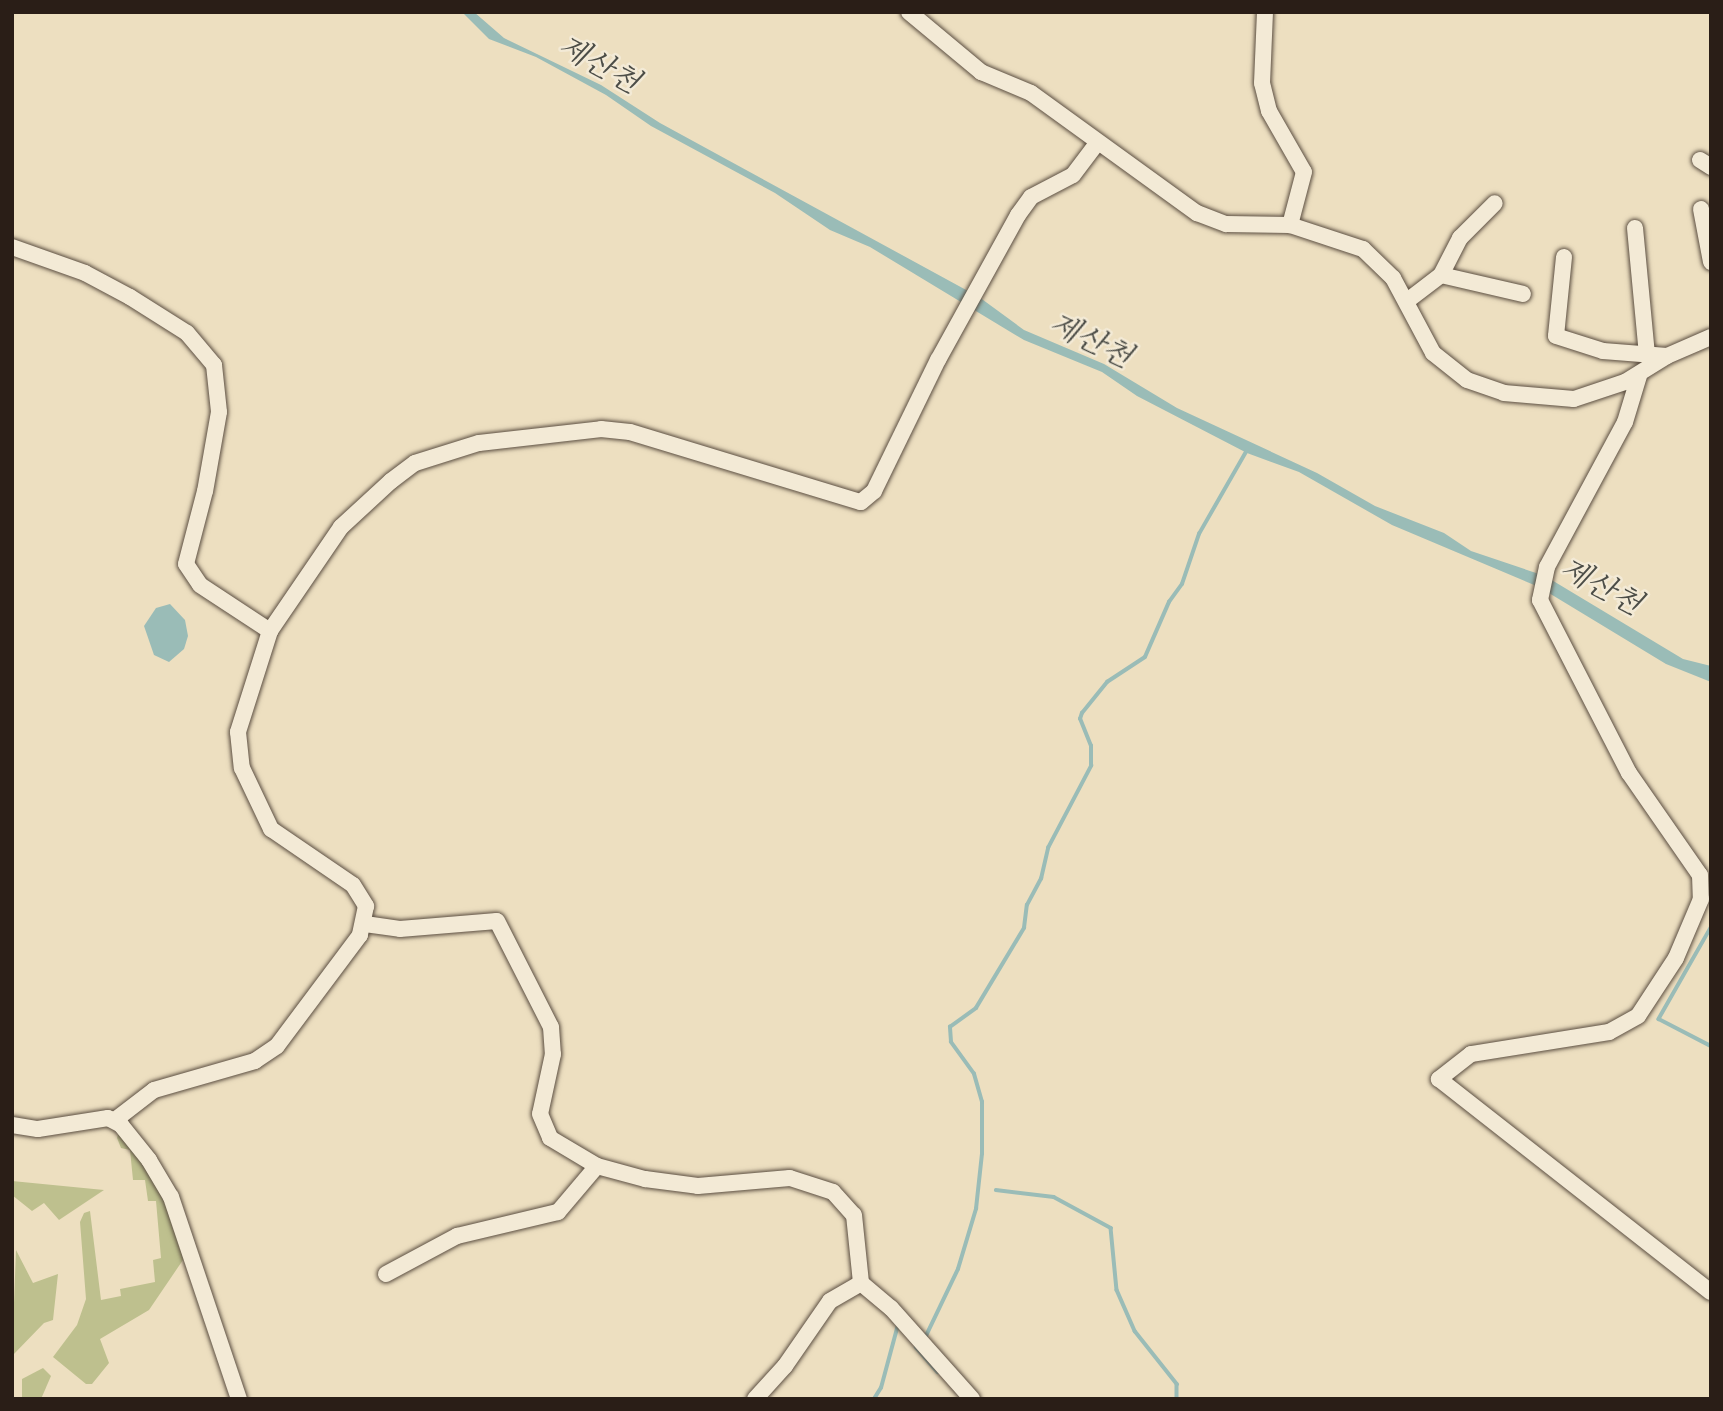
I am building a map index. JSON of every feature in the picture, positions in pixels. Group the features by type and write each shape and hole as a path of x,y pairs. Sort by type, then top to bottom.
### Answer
{"street":[{"path":"909,12 981,72 1031,93 1209,219 1235,225 1290,225 1363,249 1385,267 1407,301 1433,353 1457,374 1484,387 1525,397 1574,398 1639,376 1667,356 1711,337"},
{"path":"1265,12 1262,83 1269,111 1304,172 1290,225"},
{"path":"12,1125 38,1129 115,1120 154,1090 255,1061 277,1046 309,1008 365,924 366,906 353,885 280,837 264,819 245,780 238,732 251,702 270,631 334,536 391,481 415,463 479,443 601,429 630,432 861,502 874,491 965,311 1027,202 1073,175 1098,142"},
{"path":"1407,301 1441,275 1460,238 1494,203"},
{"path":"1701,209 1711,262"},
{"path":"1635,228 1647,354"},
{"path":"12,247 85,273 130,297 187,333 211,359 219,412 205,491 186,564 200,585 270,631"},
{"path":"1564,257 1556,336 1603,351 1667,356"},
{"path":"1441,275 1523,294"},
{"path":"1639,376 1625,422 1547,567 1541,589 1543,610 1629,773 1705,881 1701,899 1681,947 1651,1002 1638,1016 1609,1031 1471,1054 1439,1079 1711,1292"},
{"path":"365,924 400,929 493,920 502,925 551,1027 553,1054 540,1114 545,1131 597,1166 677,1184 750,1184 781,1178 824,1186 840,1196 853,1215 861,1283 897,1315 972,1399"},
{"path":"115,1120 168,1191 239,1399"},
{"path":"386,1274 457,1236 558,1212 597,1166"},
{"path":"755,1399 785,1366 830,1301 861,1283"}],"green space":[{"path":"120,1129 162,1185 185,1257 149,1310 100,1339 109,1363 92,1384 86,1384 53,1357 77,1325 86,1299 80,1222 84,1213 90,1211 101,1300 121,1296 120,1289 155,1282 153,1260 161,1258 156,1201 148,1201 145,1180 133,1180 130,1150 121,1148 117,1138"},
{"path":"12,1181 104,1190 59,1220 44,1203 32,1211 12,1195"},
{"path":"16,1250 33,1283 58,1274 53,1320 44,1323 12,1356"},
{"path":"43,1368 51,1376 41,1399 22,1399 22,1379"}],"water":[{"path":"462,12 474,12 504,38 601,85 660,123 979,297 1024,330 1104,364 1177,408 1317,473 1375,506 1444,533 1471,551 1545,576 1683,659 1711,666 1711,682 1666,664 1539,587 1392,525 1299,472 1247,453 1137,396 1102,372 1024,340 870,247 830,230 775,193 651,126 606,95 536,57 489,39"},
{"path":"170,604 185,620 188,636 184,649 169,662 154,655 144,626 156,608"}],"waterway":[{"path":"925,1338 958,1269 976,1209 982,1154 982,1102 974,1074 951,1042 950,1027 976,1008 1024,928 1027,905 1041,879 1048,848 1091,766 1091,746 1080,719 1082,713 1107,682 1145,657 1169,602 1182,584 1199,534 1246,452"},
{"path":"1711,928 1659,1019 1711,1046"},
{"path":"996,1190 1054,1197 1111,1228 1117,1290 1135,1331 1177,1384 1177,1396"},
{"path":"874,1399 881,1388 898,1325"},
{"path":"916,1347 938,1372"}],"water label":[{"name":"제산천","path":"598,66"},
{"name":"제산천","path":"1090,342"},
{"name":"제산천","path":"1600,588"}]}
